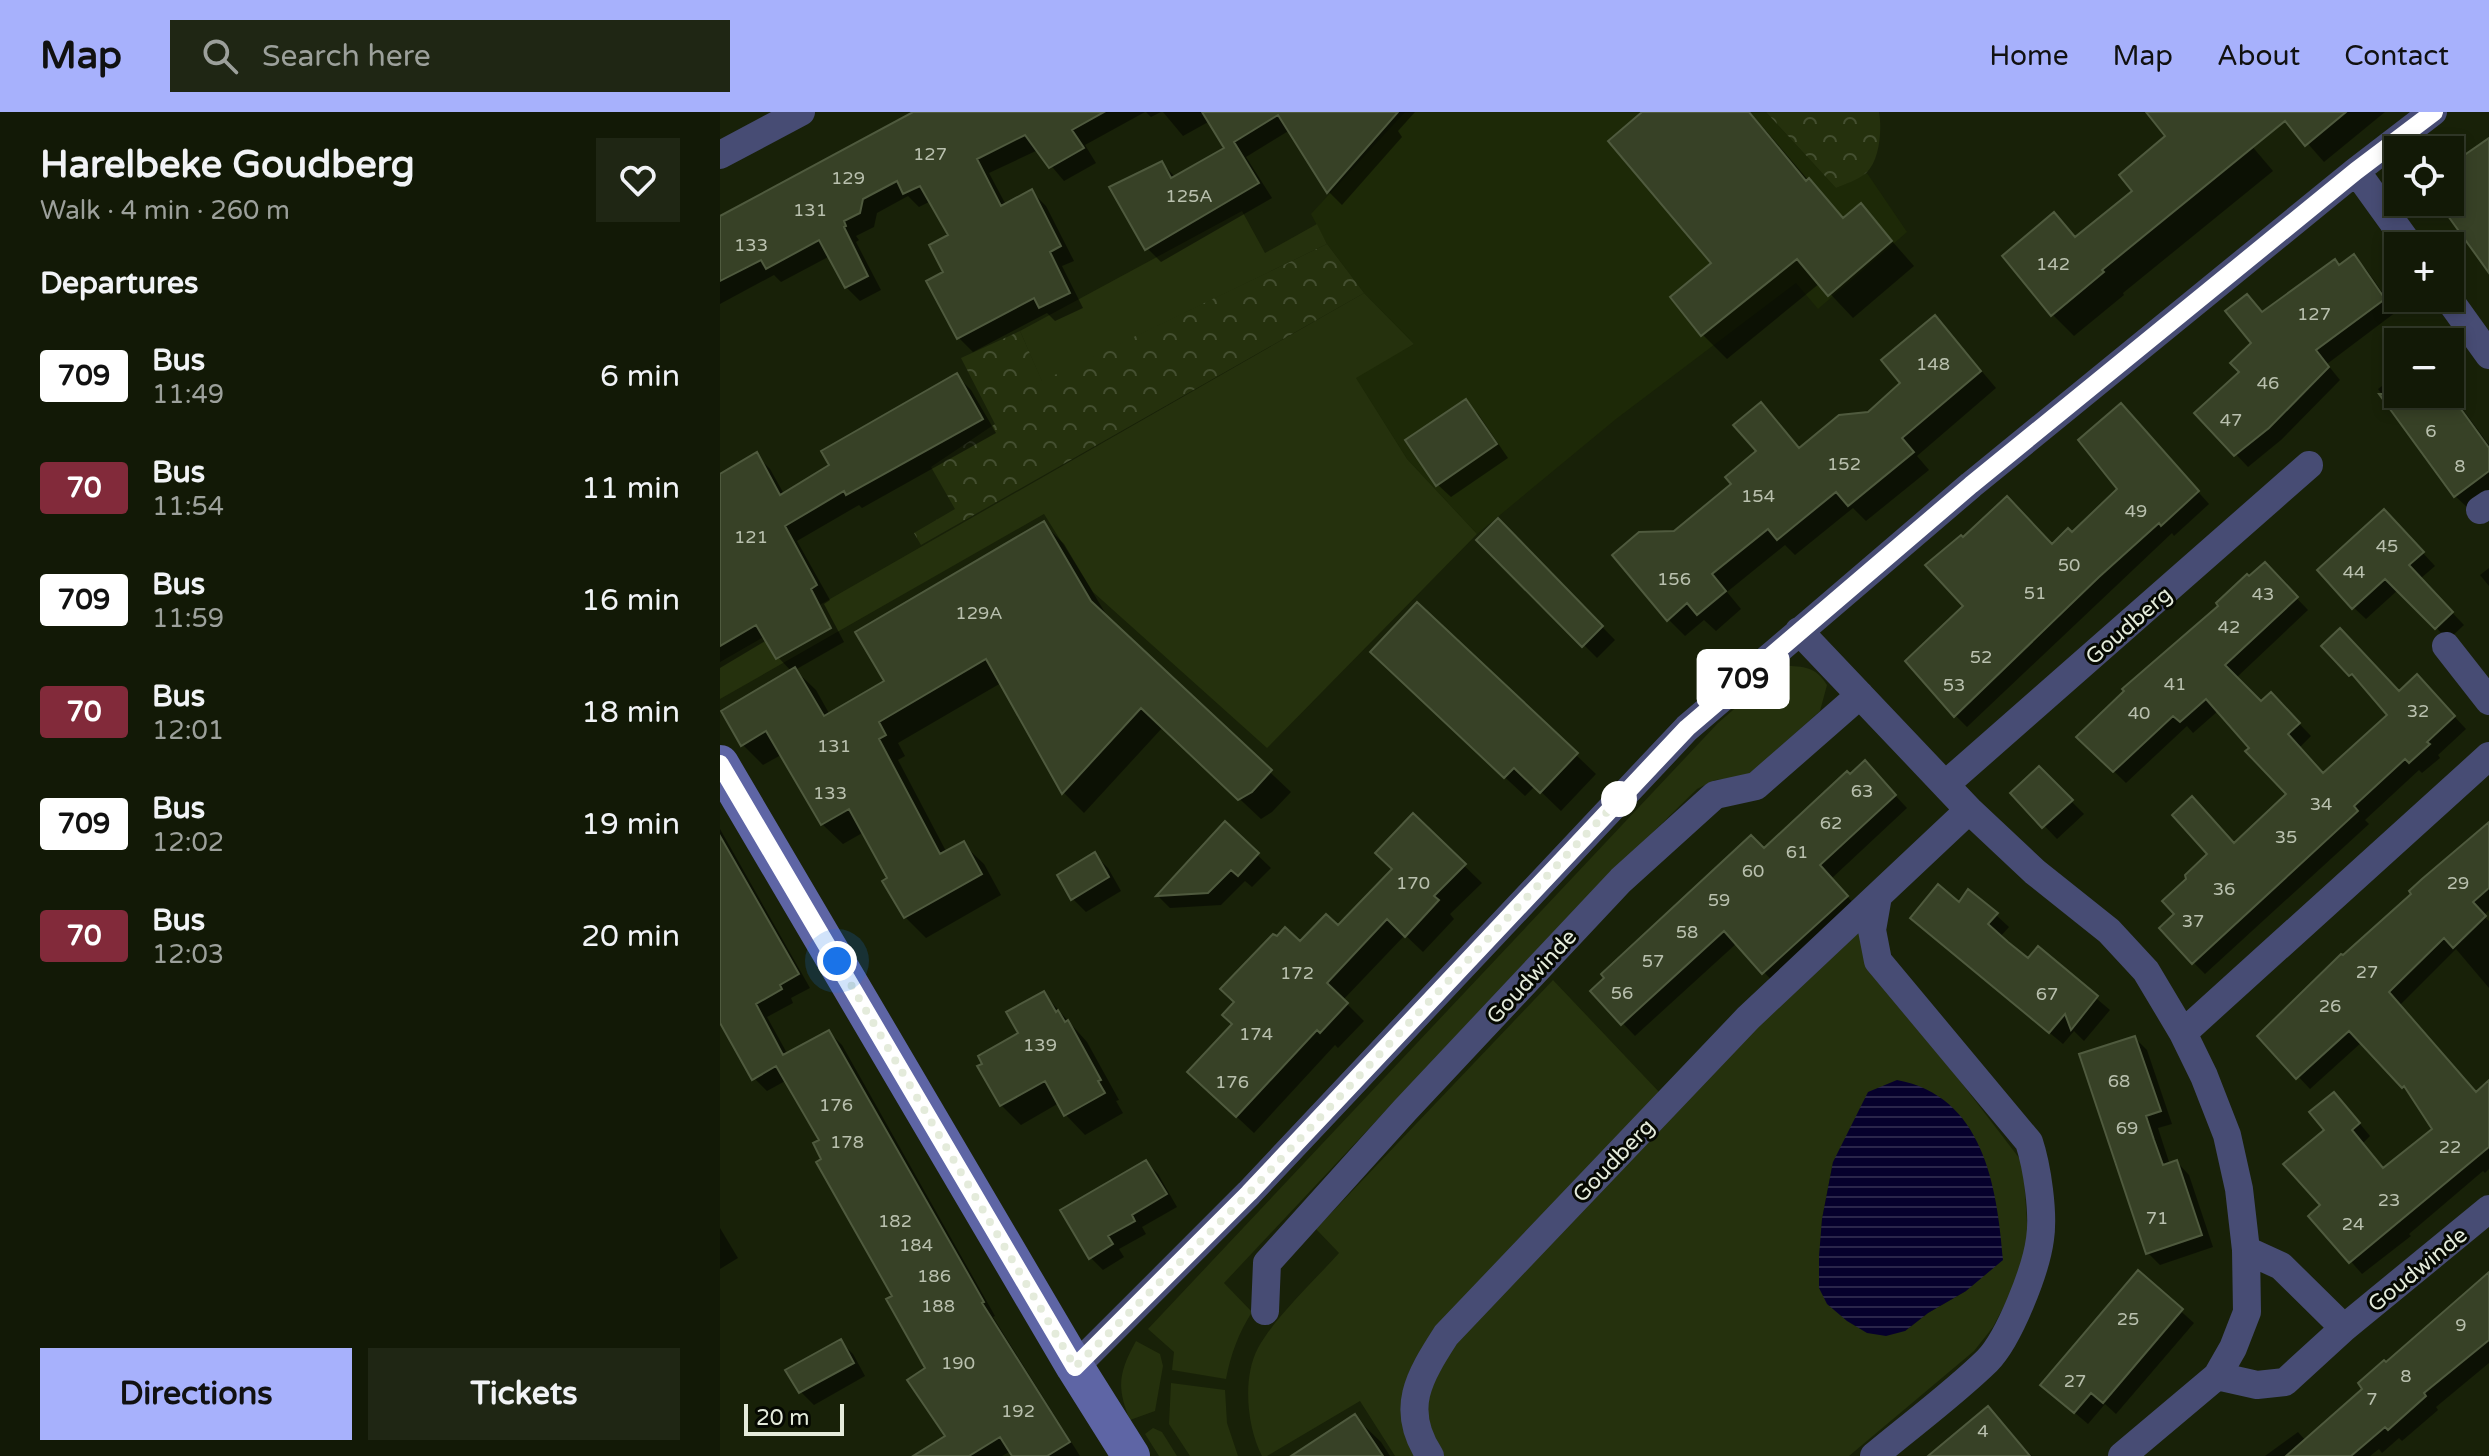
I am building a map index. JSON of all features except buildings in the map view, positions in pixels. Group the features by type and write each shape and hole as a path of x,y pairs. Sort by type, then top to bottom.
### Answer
{"street":[{"path":"720,155 801,112"},
{"path":"1075,1367 1249,1193 1687,728 1971,485 2356,171 2433,112"},
{"path":"2356,171 2400,232"},
{"path":"2458,312 2489,355"},
{"name":"Goudberg","path":"1946,784 2309,465"},
{"path":"1799,631 1969,810 2035,872 2109,931 2146,971 2183,1033 2204,1076 2227,1135 2239,1189 2246,1250 2247,1312 2233,1348 2217,1376 2122,1456"},
{"path":"2446,646 2489,701"},
{"name":"Goudwinde","path":"1265,1311 1267,1263 1405,1110 1621,880 1715,795 1756,786 1860,695"},
{"path":"2183,1033 2489,756"},
{"path":"720,764 1075,1367 1131,1456"},
{"name":"Goudberg","path":"1430,1456 1417,1437 1414,1404 1420,1375 1446,1335 1748,1018 1969,810"},
{"path":"1874,1456 1989,1359 2032,1275 2041,1237 2035,1162 2029,1142 1878,961 1872,930 1878,896"},
{"name":"Goudwinde","path":"2217,1376 2257,1385 2285,1382 2344,1328 2489,1209"},
{"path":"2246,1250 2281,1266 2344,1328"}],"shaded area":[{"path":"1405,112 1766,112 1836,188 1867,173 1907,232 1818,309 1796,283 1616,419 1477,534 1407,459 1355,377 1414,344 1364,293 1327,244 1311,214"},
{"path":"1897,1080 1926,1089 1949,1104 1967,1124 1990,1174 2003,1260 1966,1291 1928,1313 1905,1331 1886,1336 1867,1333 1827,1304 1819,1288 1819,1256 1822,1219 1833,1162 1868,1092"}],"green space":[{"path":"1766,112 1879,112 1880,135 1871,167 1855,180 1836,188"},
{"path":"1242,211 1265,253 1317,224 1327,244 1042,382 1020,331"},
{"path":"1327,244 1364,293 921,545 914,533 955,509 931,467 995,424 961,358 1020,331 1042,381"},
{"path":"1364,293 1414,344 1356,378 1407,459 1477,534 1267,748 1093,592 1044,514 720,699 720,662"},
{"path":"1784,666 1809,669 1823,679 1827,685 1820,711 1747,777 1715,780 1697,789 1576,908 1224,1283 1252,1312 1236,1344 1226,1379 1172,1370 1174,1352 1148,1329 1718,723"},
{"path":"1862,928 1931,1043 2023,1163 2029,1253 1993,1327 1974,1351 1849,1456 1443,1456 1427,1420 1428,1384 1451,1347 1715,1068","holes":["1833,1162 1966,1291 1928,1313 1905,1331 1819,1288 1822,1219"]},
{"path":"1553,980 1660,1093 1438,1328 1422,1349 1406,1381 1403,1406 1409,1443 1415,1456 1395,1456 1360,1401 1267,1456 1262,1456 1253,1431 1248,1402 1253,1360 1265,1336 1285,1311 1339,1253 1316,1229"},
{"path":"1136,1341 1160,1354 1163,1366 1155,1411 1130,1420 1121,1380"},
{"path":"1171,1383 1225,1390 1227,1423 1238,1456 1190,1456 1169,1424"},
{"path":"1153,1428 1162,1432 1177,1456 1159,1456 1145,1434"}],"bus line":[{"name":"709","path":"720,764 1075,1367 1249,1193 1687,728 1971,485 2356,171 2434,112"}],"route":[{"path":"837,961 1075,1367 1249,1193 1625,793 1619,799"}]}
